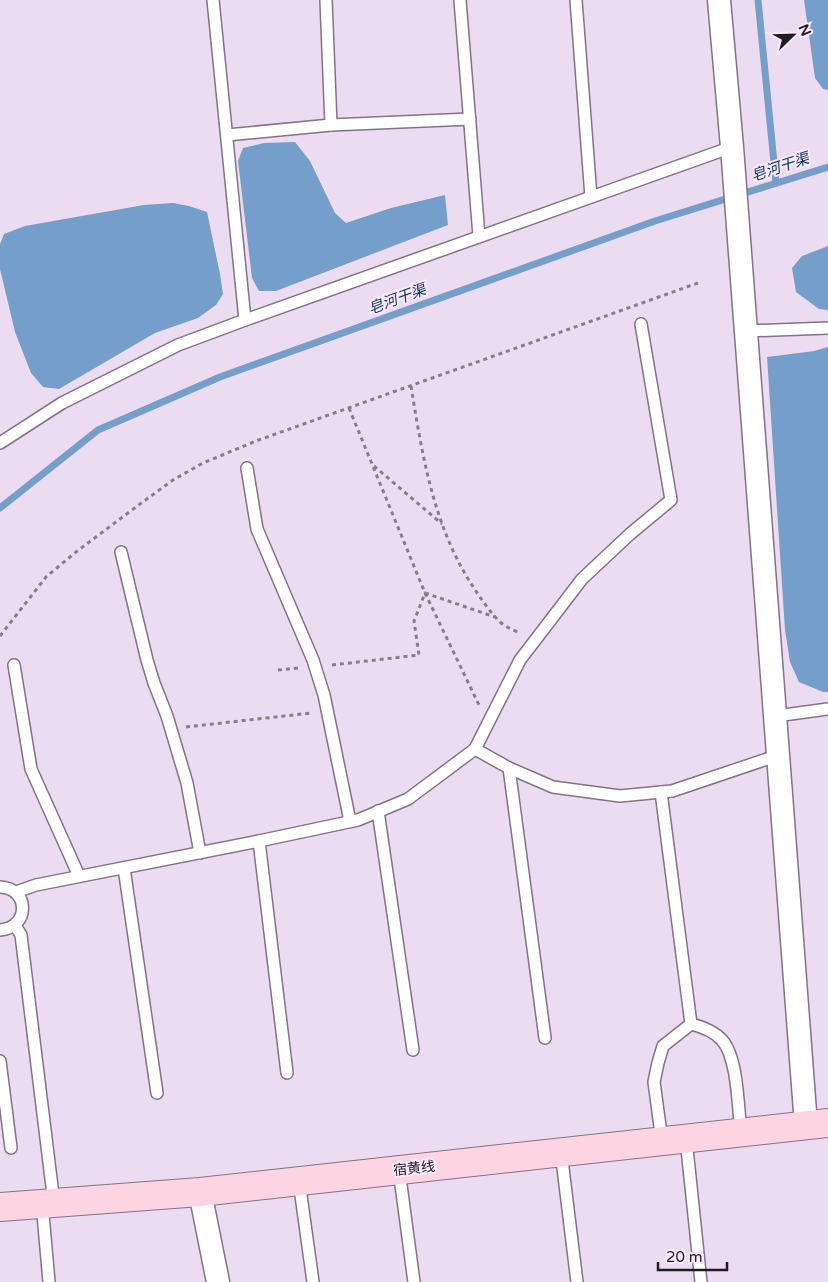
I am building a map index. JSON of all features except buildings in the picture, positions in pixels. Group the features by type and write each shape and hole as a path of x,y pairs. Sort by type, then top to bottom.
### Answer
{"main road":[{"name":"宿黄线","path":"0,1206 200,1192 817,1124"}],"street":[{"path":"719,0 733,153 779,755 817,1124"},
{"path":"200,1192 218,1282"}],"lane":[{"path":"213,0 245,320"},
{"path":"326,0 331,125"},
{"path":"460,0 480,236"},
{"path":"576,0 591,197"},
{"path":"226,135 331,125 470,119"},
{"path":"0,443 71,398 178,346 245,320 591,197 733,153"},
{"path":"16,892 36,885 350,821 408,799 475,749 520,660 582,579 670,500 641,324"},
{"path":"746,331 828,328"},
{"path":"247,468 257,529 315,667 327,711 350,821"},
{"path":"122,552 147,660 187,783 200,853"},
{"path":"14,665 32,770 79,876"},
{"path":"776,716 828,709"},
{"path":"475,749 509,768 553,787 620,796 672,791 779,755"},
{"path":"509,768 545,1038"},
{"path":"661,792 691,1024"},
{"path":"378,811 413,1050"},
{"path":"259,841 287,1073"},
{"path":"124,868 157,1093"},
{"path":"0,887 16,892 23,905 23,913 15,925 9,929 0,930"},
{"path":"15,925 20,935 48,1203 50,1282"},
{"path":"691,1024 710,1030 722,1039 729,1050 733,1064 741,1132"},
{"path":"691,1024 663,1046 654,1082 674,1140 701,1282"},
{"path":"0,1061 11,1148"},
{"path":"561,1152 577,1282"},
{"path":"399,1170 414,1282"},
{"path":"299,1181 313,1282"}],"path":[{"path":"0,636 46,577 76,552 173,480 203,463 256,441 698,283"},
{"path":"411,386 421,449 430,488 442,524 460,566 482,601 496,617 502,623 534,642"},
{"path":"349,408 425,593 456,661 488,723"},
{"path":"373,466 442,524"},
{"path":"425,593 496,617"},
{"path":"278,670 419,655 414,621 425,593"},
{"path":"171,729 327,711"}],"water":[{"path":"804,0 828,0 828,90 823,89 815,78"},
{"path":"295,142 310,161 335,213 346,223 391,208 445,195 448,225 276,291 259,291 252,278 238,161 243,148 264,143"},
{"path":"173,203 207,212 223,294 216,305 198,318 155,333 59,389 43,387 31,373 15,332 0,269 0,244 4,234 25,226 144,205"},
{"path":"828,246 828,310 819,309 796,292 792,268 802,256"},
{"path":"828,347 828,692 823,692 799,682 790,662 785,630 767,357 814,351"}],"waterway":[{"path":"758,0 776,183"},
{"name":"皂河干渠","path":"0,508 98,430 220,377 655,221 828,167"}]}
